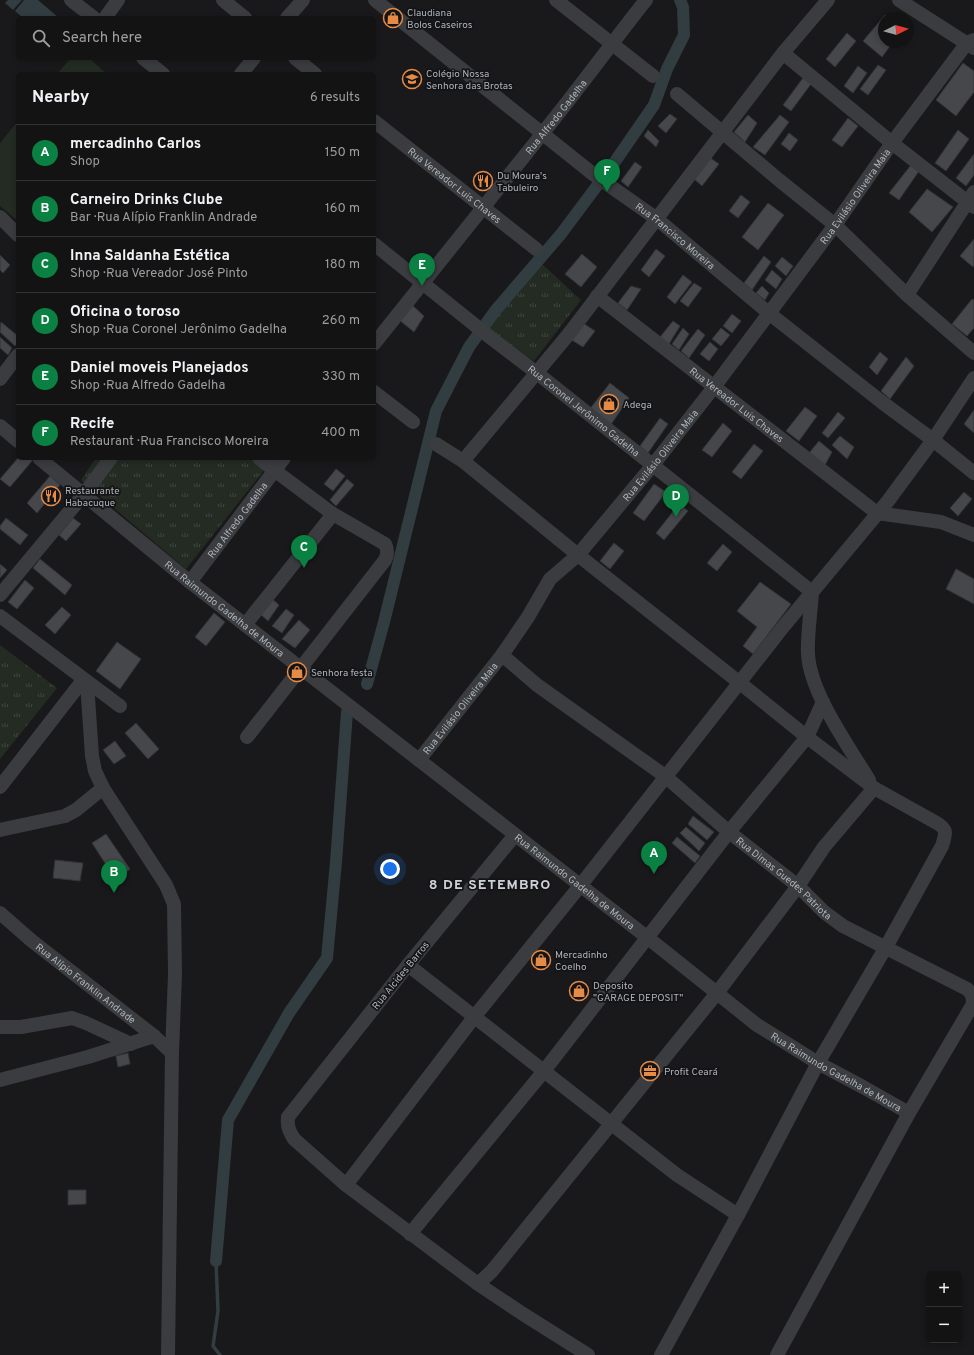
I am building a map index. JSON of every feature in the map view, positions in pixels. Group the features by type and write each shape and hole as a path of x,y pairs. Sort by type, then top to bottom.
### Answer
{"street":[{"path":"71,0 91,16"},
{"path":"106,16 118,0"},
{"path":"223,0 243,16"},
{"path":"289,16 303,0"},
{"name":"Rua Francisco Moreira","path":"375,0 593,174 657,219 770,314 974,473"},
{"path":"556,0 653,76"},
{"name":"Rua Alfredo Gadelha","path":"376,342 482,207 543,133 611,43 646,0"},
{"path":"463,461 537,373 657,219 783,53 828,0"},
{"path":"899,0 972,43"},
{"name":"Rua Evilásio Oliveira Maia","path":"420,760 502,655 528,617 550,579 578,555 653,465 770,314 835,225 892,143 972,43"},
{"path":"783,53 892,143 972,200 907,294"},
{"path":"146,60 160,72"},
{"path":"243,72 252,60"},
{"path":"298,60 314,72"},
{"path":"677,94 835,225 907,294 974,353"},
{"name":"Rua Vereador Luis Chaves","path":"376,123 536,249"},
{"path":"0,217 16,233"},
{"name":"Rua Coronel Jerônimo Gadelha","path":"376,246 812,592"},
{"name":"Rua Vereador Luis Chaves","path":"597,296 877,513"},
{"path":"0,379 16,358"},
{"path":"588,1355 478,1284 346,1185 475,1016 580,886 783,626 877,513 888,502 933,440 974,378"},
{"path":"376,394 413,422"},
{"path":"0,426 16,439"},
{"path":"436,444 463,461 578,555 807,737 874,788 942,825 946,834 942,846 886,947 818,1063 738,1215 661,1355"},
{"name":"Rua Raimundo Gadelha de Moura","path":"42,460 190,582 648,938 757,1026 818,1063 909,1114 776,1355"},
{"path":"0,595 84,494 110,460"},
{"path":"246,737 302,668 385,560 388,554 385,544 333,514 262,460"},
{"name":"Rua Alfredo Gadelha","path":"190,582 282,460"},
{"path":"877,513 941,522 974,535"},
{"path":"245,625 333,514"},
{"path":"812,592 808,654 813,676 823,702 834,723 874,788"},
{"path":"0,616 120,706"},
{"name":"Rua Dimas Guedes Patriota","path":"502,655 538,684 665,776 729,832 798,886 824,912 840,924 971,992 973,1004 909,1114"},
{"path":"0,787 85,681"},
{"path":"85,681 92,756 95,771 103,788 166,885 174,904 175,974 172,1053 168,1355"},
{"path":"410,1234 544,1071 729,832 807,737 823,702"},
{"path":"0,830 65,816 76,810 103,788"},
{"path":"478,1284 492,1271 717,993 798,886 824,847 874,788"},
{"name":"Rua Alcides Barros","path":"346,1185 294,1139 287,1124 288,1117 408,964 515,835"},
{"name":"Rua Alípio Franklin Andrade","path":"0,913 32,941 154,1036 172,1053"},
{"path":"408,964 610,1124 677,1175 738,1215"},
{"path":"0,1027 21,1027 72,1018 82,1021 130,1044"},
{"path":"0,1080 88,1057 154,1036"}],"green space":[{"path":"69,60 91,60 105,72 59,72"},
{"path":"16,123 16,219 0,206 0,143"},
{"path":"542,264 581,300 534,361 487,328"},
{"path":"95,460 264,460 269,464 186,569 81,480"},
{"path":"0,645 57,688 0,759"}],"shaded area":[{"path":"8,0 22,0 13,10 5,3"},
{"path":"24,0 38,0 57,16 21,16 15,11"}],"building":[{"path":"878,23 878,48 889,48 882,57 863,41"},
{"path":"847,33 856,41 835,67 826,59"},
{"path":"963,63 974,71 974,92 956,116 936,100"},
{"path":"878,65 886,70 868,95 860,89"},
{"path":"858,66 867,73 853,93 844,86"},
{"path":"803,78 811,84 791,111 783,105"},
{"path":"670,114 677,119 666,133 658,126"},
{"path":"748,115 757,123 745,142 734,132"},
{"path":"780,115 789,122 765,155 753,147"},
{"path":"848,118 858,126 842,147 832,140"},
{"path":"648,130 659,141 656,147 644,136"},
{"path":"958,130 969,139 946,171 935,163"},
{"path":"789,133 798,140 790,151 781,144"},
{"path":"974,154 974,175 966,186 956,178"},
{"path":"709,157 719,164 702,186 693,178"},
{"path":"635,162 642,167 628,187 621,181"},
{"path":"911,165 919,171 899,200 889,193"},
{"path":"927,189 953,207 932,232 909,212"},
{"path":"741,195 750,202 738,218 729,211"},
{"path":"768,203 784,215 758,250 742,237"},
{"path":"974,239 974,265 973,267 960,256"},
{"path":"656,249 665,256 649,277 641,270"},
{"path":"582,254 597,267 581,287 565,274"},
{"path":"0,255 10,265 3,273 0,270"},
{"path":"764,256 771,262 752,290 744,283"},
{"path":"782,257 793,266 786,276 775,266"},
{"path":"772,270 782,279 776,289 765,280"},
{"path":"683,275 692,282 675,304 667,297"},
{"path":"694,283 702,288 688,307 680,301"},
{"path":"631,286 641,289 627,310 618,303"},
{"path":"762,286 769,293 765,300 756,293"},
{"path":"972,299 974,300 974,328 967,336 952,324"},
{"path":"411,304 424,316 414,332 398,319"},
{"path":"732,314 741,321 732,333 723,326"},
{"path":"673,321 680,326 669,344 660,337"},
{"path":"1,322 16,334 15,346 0,332"},
{"path":"583,323 595,331 583,347 570,339"},
{"path":"683,328 689,334 679,350 672,344"},
{"path":"721,328 730,335 721,346 712,339"},
{"path":"698,329 705,335 689,358 681,351"},
{"path":"0,337 12,348 8,355 0,348"},
{"path":"710,342 718,349 709,361 700,354"},
{"path":"880,352 888,359 877,375 869,367"},
{"path":"906,357 914,366 890,399 881,391"},
{"name":"Adega","path":"610,383 629,398 610,426 589,410"},
{"path":"805,407 817,416 799,441 786,431"},
{"path":"974,410 974,433 964,424"},
{"path":"838,412 845,418 828,438 822,433"},
{"path":"660,418 668,424 648,453 640,446"},
{"path":"723,423 732,431 712,457 702,450"},
{"path":"840,436 854,447 847,459 832,445"},
{"path":"819,441 832,452 825,465 809,453"},
{"path":"754,444 763,451 741,479 732,472"},
{"path":"16,460 32,461 10,487 0,479"},
{"path":"336,469 345,476 333,491 324,484"},
{"path":"50,476 60,485 37,513 27,503"},
{"path":"347,479 354,485 336,506 330,500"},
{"path":"654,484 666,492 644,521 633,513"},
{"path":"964,492 972,499 958,516 950,508"},
{"path":"679,504 688,511 664,540 656,533"},
{"path":"6,518 28,535 20,545 0,529 0,526"},
{"path":"73,518 81,524 66,541 59,535"},
{"path":"614,543 624,551 610,569 600,561"},
{"path":"723,544 732,552 717,571 707,563"},
{"path":"40,559 72,585 65,595 33,568"},
{"path":"0,564 7,570 0,578"},
{"path":"956,569 974,579 974,604 946,589"},
{"path":"25,580 34,588 17,609 8,602"},
{"path":"760,582 791,604 753,654 743,646 757,627 737,611"},
{"path":"271,598 279,605 268,621 259,613"},
{"path":"62,607 71,615 55,634 45,625"},
{"path":"286,609 294,615 282,633 272,626"},
{"path":"214,613 225,622 206,646 195,637"},
{"path":"299,620 310,630 295,648 282,639"},
{"path":"117,642 141,659 120,689 96,671"},
{"path":"136,723 159,749 148,759 125,733"},
{"path":"115,741 126,756 114,764 103,750"},
{"path":"693,816 714,832 707,840 688,824"},
{"path":"686,827 705,843 699,851 680,833"},
{"path":"106,834 130,869 116,880 92,843"},
{"path":"677,837 700,856 695,863 672,843"},
{"path":"55,860 83,863 80,881 53,878"},
{"path":"128,1053 130,1064 118,1067 116,1056"},
{"path":"68,1190 86,1190 86,1204 68,1205"}],"waterway":[{"path":"367,684 384,622 436,411 469,347 495,311 561,234 614,163 654,105 667,69 684,35 683,7 680,0"},
{"path":"216,1261 228,1120 289,1013 327,958 347,712"},
{"path":"216,1261 218,1311 213,1346 220,1355"}],"place":[{"name":"Claudiana Bolos Caseiros","path":"393,18"},
{"name":"Colégio Nossa Senhora das Brotas","path":"412,79"},
{"name":"Du Moura's Tabuleiro","path":"483,181"},
{"name":"Recife","path":"607,192"},
{"name":"Daniel moveis Planejados","path":"422,286"},
{"name":"Adega","path":"609,404"},
{"name":"Restaurante Habacuque","path":"51,496"},
{"name":"Oficina o toroso","path":"676,517"},
{"name":"Inna Saldanha Estética","path":"304,568"},
{"name":"Senhora festa","path":"297,672"},
{"name":"mercadinho Carlos","path":"654,874"},
{"name":"Carneiro Drinks Clube","path":"114,893"},
{"name":"Mercadinho Coelho","path":"541,960"},
{"name":"Deposito \"GARAGE DEPOSIT\"","path":"579,991"},
{"name":"Profit Ceará","path":"650,1071"}],"district":[{"name":"8 DE SETEMBRO","path":"490,884"}]}
